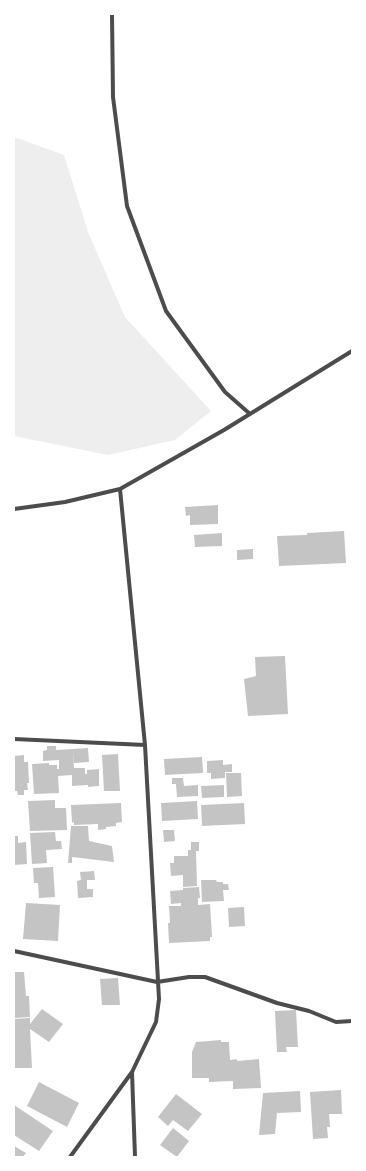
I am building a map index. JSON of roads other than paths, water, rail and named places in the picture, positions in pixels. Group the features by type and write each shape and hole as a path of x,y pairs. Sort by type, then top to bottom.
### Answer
{"street":[{"path":"112,14 113,97 127,206 166,311 225,392 250,414"},
{"path":"14,509 65,502 120,489 224,430 352,351"},
{"path":"70,1157 132,1072 156,1022 159,999 150,823 146,790 145,745 120,489"},
{"path":"14,739 145,745"},
{"path":"14,951 157,982 189,977 205,977 336,1022 352,1021"},
{"path":"132,1072 135,1157"}]}
